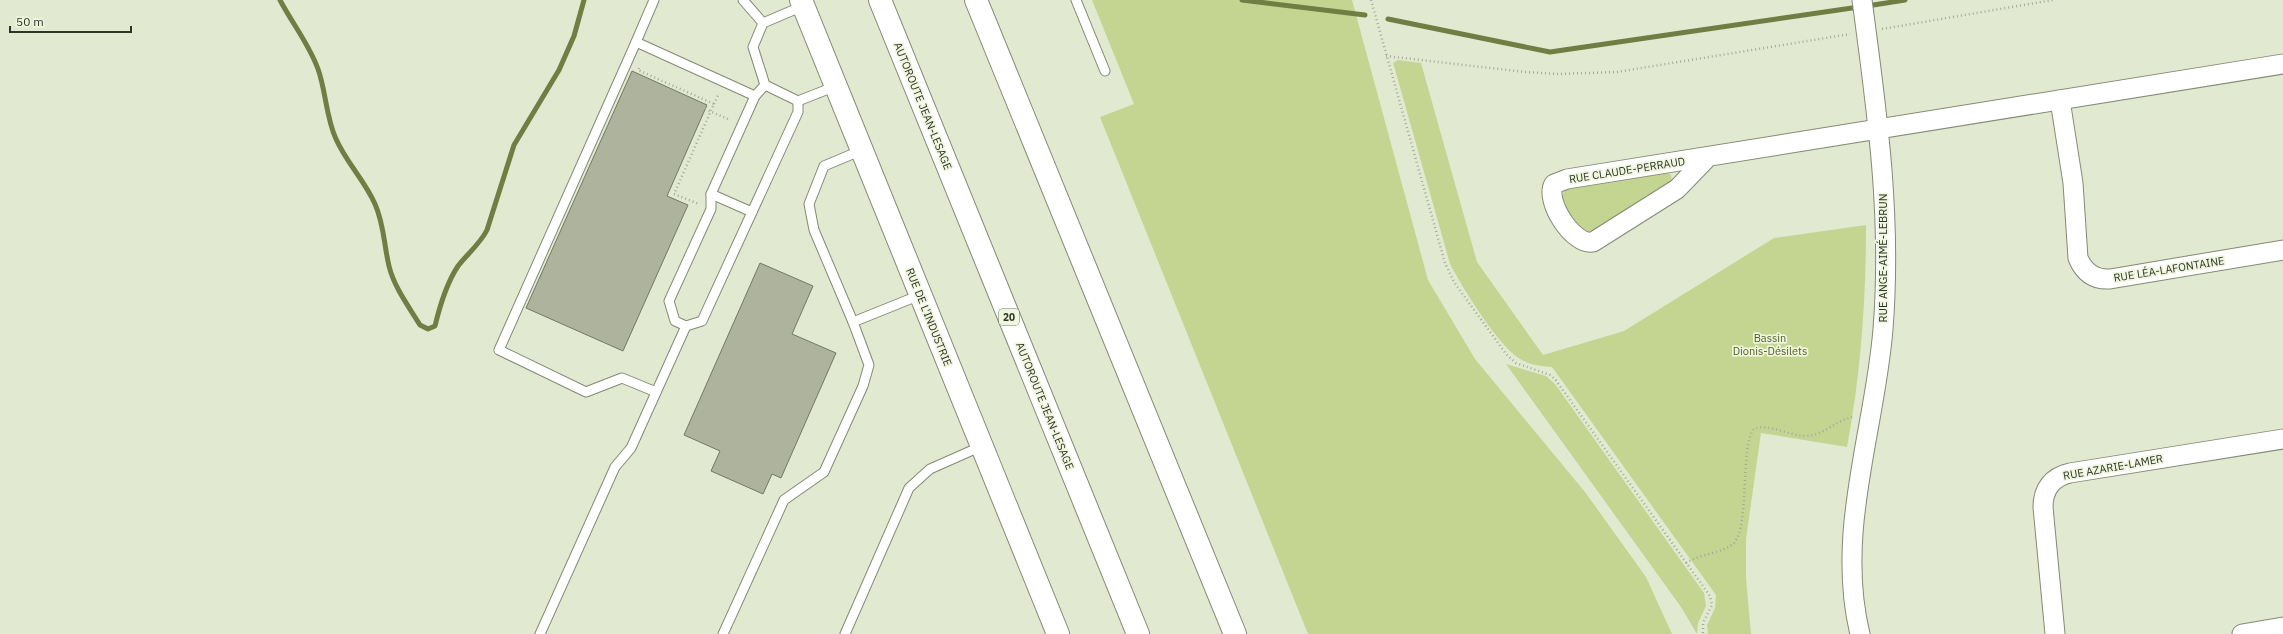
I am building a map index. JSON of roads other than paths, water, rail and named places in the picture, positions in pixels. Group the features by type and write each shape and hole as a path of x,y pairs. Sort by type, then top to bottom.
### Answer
{"main road":[{"name":"AUTOROUTE JEAN-LESAGE","path":"880,0 1138,634"},
{"path":"976,0 1234,634"},
{"name":"RUE DE L'INDUSTRIE","path":"802,3 1058,634"}],"street":[{"name":"RUE ANGE-AIMÉ-LEBRUN","path":"1860,634 1852,591 1851,557 1856,501 1877,381 1884,314 1885,235 1880,129 1862,0"},
{"path":"1880,129 2283,64"},
{"name":"RUE LÉA-LAFONTAINE","path":"2060,100 2072,183 2078,258 2090,275 2100,279 2110,279 2283,250"},
{"name":"RUE CLAUDE-PERRAUD","path":"1708,158 1677,190 1593,242 1581,241 1575,236 1558,211 1551,197 1553,187 1560,181 1880,129"},
{"name":"RUE AZARIE-LAMER","path":"2055,634 2043,507 2045,491 2055,479 2070,473 2283,439"},
{"path":"2242,634 2283,627"}],"lane":[{"path":"654,0 499,350 586,392 622,378 656,392"},
{"path":"743,0 763,23"},
{"path":"1076,0 1104,71"},
{"path":"802,3 763,23 753,47 766,85 798,101 836,86"},
{"path":"636,42 755,96"},
{"path":"766,85 755,96 711,194 710,209 669,302 675,321 686,326 702,321 798,112 798,101"},
{"path":"723,634 784,500 824,472 864,386 870,365 814,230 809,204 824,166 862,150"},
{"path":"711,194 752,212"},
{"path":"853,322 920,295"},
{"path":"540,634 615,467 631,448 686,326"},
{"path":"845,634 910,488 930,469 982,446"}],"waterway":[{"path":"280,0 305,42 318,69 330,122 336,139 375,204 382,227 389,266 394,282 420,325 428,329 435,326 444,295 458,266 481,240 487,230 514,145 559,70 574,36 584,0"},
{"path":"1242,0 1365,15"},
{"path":"1867,6 1905,0"},
{"path":"1388,19 1550,52 1859,7"}],"park label":[{"name":"Bassin Dionis-Désilets","path":"1770,344"}]}
